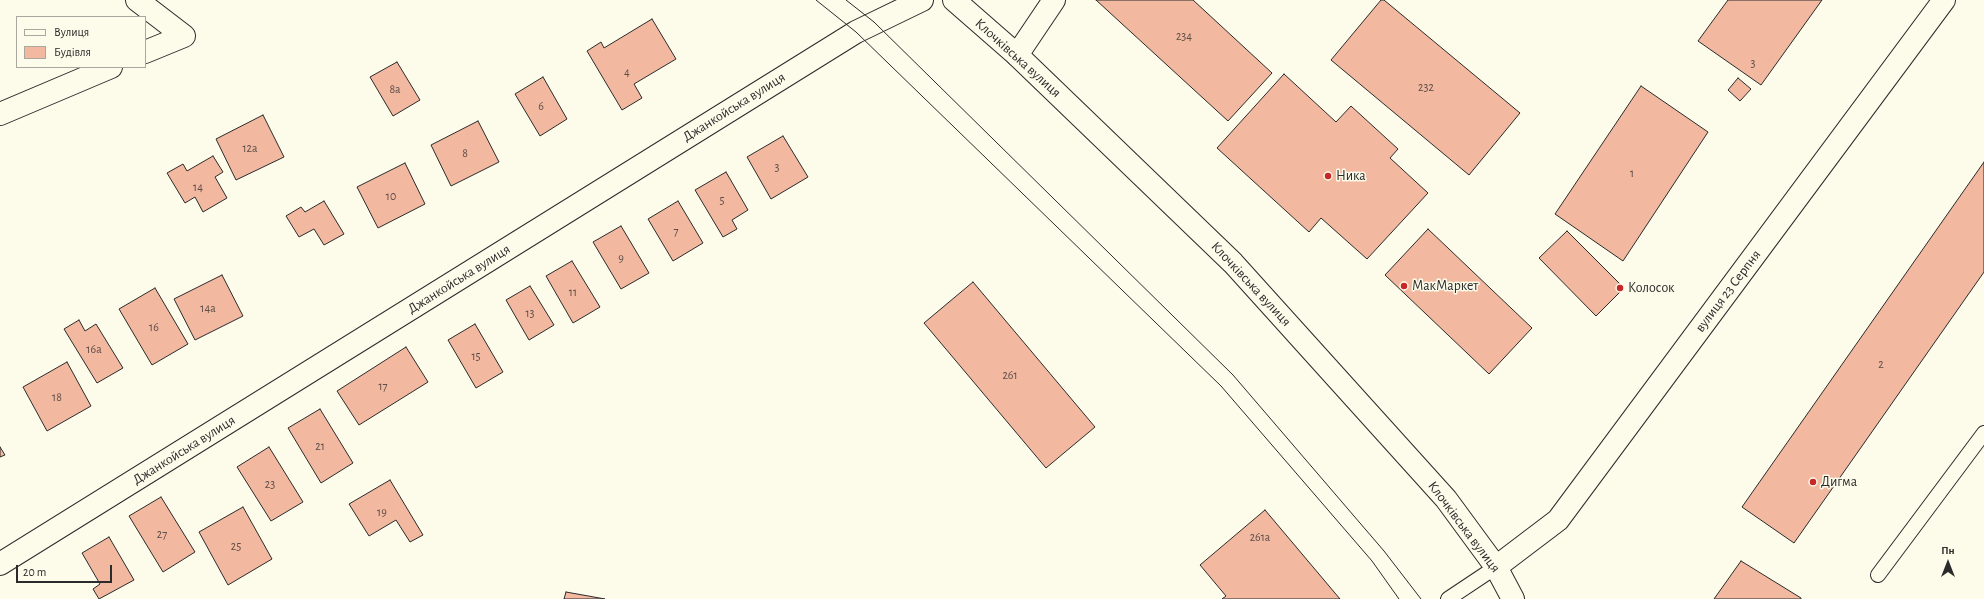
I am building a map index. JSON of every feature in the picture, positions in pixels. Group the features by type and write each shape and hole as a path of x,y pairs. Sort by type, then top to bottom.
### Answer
{"street":[{"path":"137,0 184,36 146,52"},
{"name":"Джанкойська вулиця","path":"0,564 849,36 874,22 922,0"},
{"name":"Клочківська вулиця","path":"954,0 1017,55 1233,262 1446,499 1496,567 1513,599"},
{"path":"1017,55 1054,0"},
{"name":"вулиця 23 Серпня","path":"1496,567 1558,520 1944,0"},
{"path":"0,114 109,68"}],"lane":[{"path":"1878,575 1984,433"},
{"path":"1448,599 1496,567"}],"building":[{"path":"1096,0 1193,0 1272,73 1228,121"},
{"path":"1381,0 1384,0 1520,113 1469,175 1331,60"},
{"path":"1728,0 1822,0 1761,85 1698,41"},
{"path":"652,19 676,59 634,84 642,98 622,110 587,51 601,42 604,48"},
{"path":"397,62 420,100 393,116 370,77"},
{"name":"Ника","path":"1284,74 1336,122 1351,106 1398,149 1390,158 1428,193 1367,259 1321,218 1309,232 1217,148"},
{"path":"543,77 567,119 540,136 515,94"},
{"path":"1738,78 1751,89 1740,101 1728,90"},
{"path":"1641,86 1708,132 1623,261 1555,214"},
{"path":"263,115 284,157 236,180 216,139"},
{"path":"478,121 499,162 451,186 431,145"},
{"path":"783,136 808,177 771,199 747,157"},
{"path":"213,156 223,172 215,177 227,198 203,212 195,197 185,203 167,173 183,164 187,171"},
{"path":"1984,162 1984,272 1794,543 1742,507"},
{"path":"405,163 425,204 378,228 357,187"},
{"path":"726,172 748,210 732,220 737,229 723,237 695,190"},
{"path":"324,201 344,234 324,245 314,229 299,237 286,216 301,207 305,212"},
{"path":"678,201 703,243 673,261 648,219"},
{"path":"621,226 649,273 621,289 593,242"},
{"path":"1428,229 1532,328 1489,374 1385,275"},
{"path":"1567,231 1624,288 1596,316 1539,258"},
{"path":"572,261 600,307 573,323 546,276"},
{"path":"222,275 243,316 195,340 174,299"},
{"path":"973,282 1095,427 1046,468 924,323"},
{"path":"530,286 554,325 529,340 506,300"},
{"path":"155,288 188,344 152,365 119,309"},
{"path":"79,320 85,331 96,324 123,368 97,383 64,329"},
{"path":"475,324 503,372 476,388 448,340"},
{"path":"406,347 428,382 359,425 337,391"},
{"path":"67,362 91,406 47,431 23,387"},
{"path":"320,409 353,463 321,483 288,428"},
{"path":"0,447 5,455 0,457"},
{"path":"269,447 303,502 271,521 237,467"},
{"path":"390,480 423,535 410,542 396,520 369,536 349,504"},
{"path":"161,497 195,552 163,572 129,516"},
{"path":"243,507 272,559 228,585 199,532"},
{"path":"1265,510 1340,599 1222,599 1226,596 1200,565"},
{"path":"109,537 134,580 99,599 93,589 100,584 82,553"},
{"path":"1741,561 1801,598 1801,599 1714,599"},
{"path":"566,592 605,599 564,599"}],"tram line":[{"path":"816,0 856,32 1221,386 1372,561 1399,599"},
{"path":"846,0 874,22 1233,375 1384,551 1421,599"}],"place":[{"name":"Ника","path":"1328,176"},
{"name":"МакМаркет","path":"1404,286"},
{"name":"Колосок","path":"1620,288"},
{"name":"Дигма","path":"1813,482"}]}
